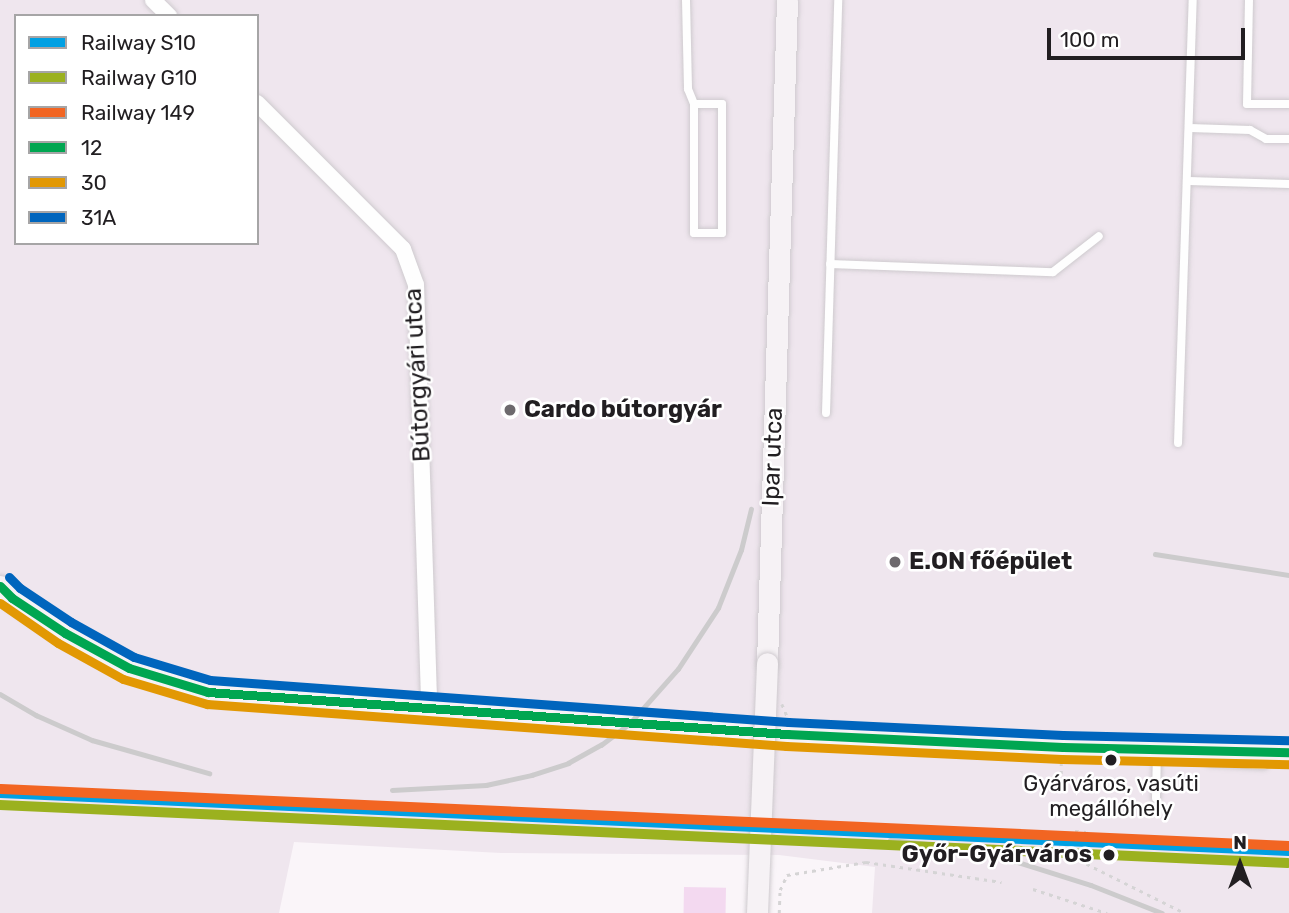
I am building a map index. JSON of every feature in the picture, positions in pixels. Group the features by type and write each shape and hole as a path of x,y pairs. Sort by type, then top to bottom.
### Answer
{"street":[{"path":"153,0 167,14"},
{"name":"Ipar utca","path":"757,913 787,0"},
{"name":"Bútorgyári utca","path":"259,105 403,249 416,285 429,709"},
{"path":"0,586 12,598 65,633 129,668 208,691 787,734 1157,750 1289,752"}],"lane":[{"path":"686,0 688,89 694,104 694,233 722,233 722,104 694,104"},
{"path":"826,413 838,0"},
{"path":"1178,443 1189,181 1193,0"},
{"path":"1249,0 1247,104 1289,104"},
{"path":"1190,128 1250,130 1266,139 1289,139"},
{"path":"1189,181 1289,184"},
{"path":"830,264 1053,272 1099,236"},
{"path":"1174,238 1186,238"},
{"path":"1156,798 1157,750"},
{"path":"1201,750 1210,762 1264,765"}],"path":[{"path":"1075,831 1086,832 1095,839"},
{"path":"1079,860 1089,854"},
{"path":"1064,859 1079,860 1185,913"},
{"path":"779,913 780,890 787,875 866,862 1002,882"},
{"path":"1033,889 1107,913"}],"shaded area":[{"path":"0,0 1289,0 1289,913 872,913 875,867 779,855 501,853 294,842 279,913 0,913"},
{"path":"684,887 726,888 726,913 684,913"}],"railway":[{"path":"392,790 486,785 532,775 568,763 601,745 630,723 678,669 718,608 741,550 751,509"},
{"path":"1155,554 1289,575"},
{"path":"0,694 36,715 92,740 209,773"},
{"path":"890,840 946,846 1005,858 1091,885 1162,913"}],"rail line":[{"name":"149","path":"1,789 1289,846"},
{"name":"S10","path":"0,793 1289,851"},
{"name":"G10","path":"0,805 1288,863"}],"transit line":[{"name":"31A","path":"9,577 20,588 71,622 134,657 210,680 788,722 1063,735 1289,740"},
{"name":"12","path":"0,586 12,598 65,633 129,668 208,692 787,734 1063,747 1289,752"},
{"name":"30","path":"0,603 58,643 123,679 207,704 786,746 1062,759 1289,764"}],"place":[{"name":"Cardo bútorgyár","path":"510,410"},
{"name":"E.ON főépület","path":"895,562"},
{"name":"Gyárváros, vasúti megállóhely","path":"1111,760"},
{"name":"Győr-Gyárváros","path":"1109,855"}]}
